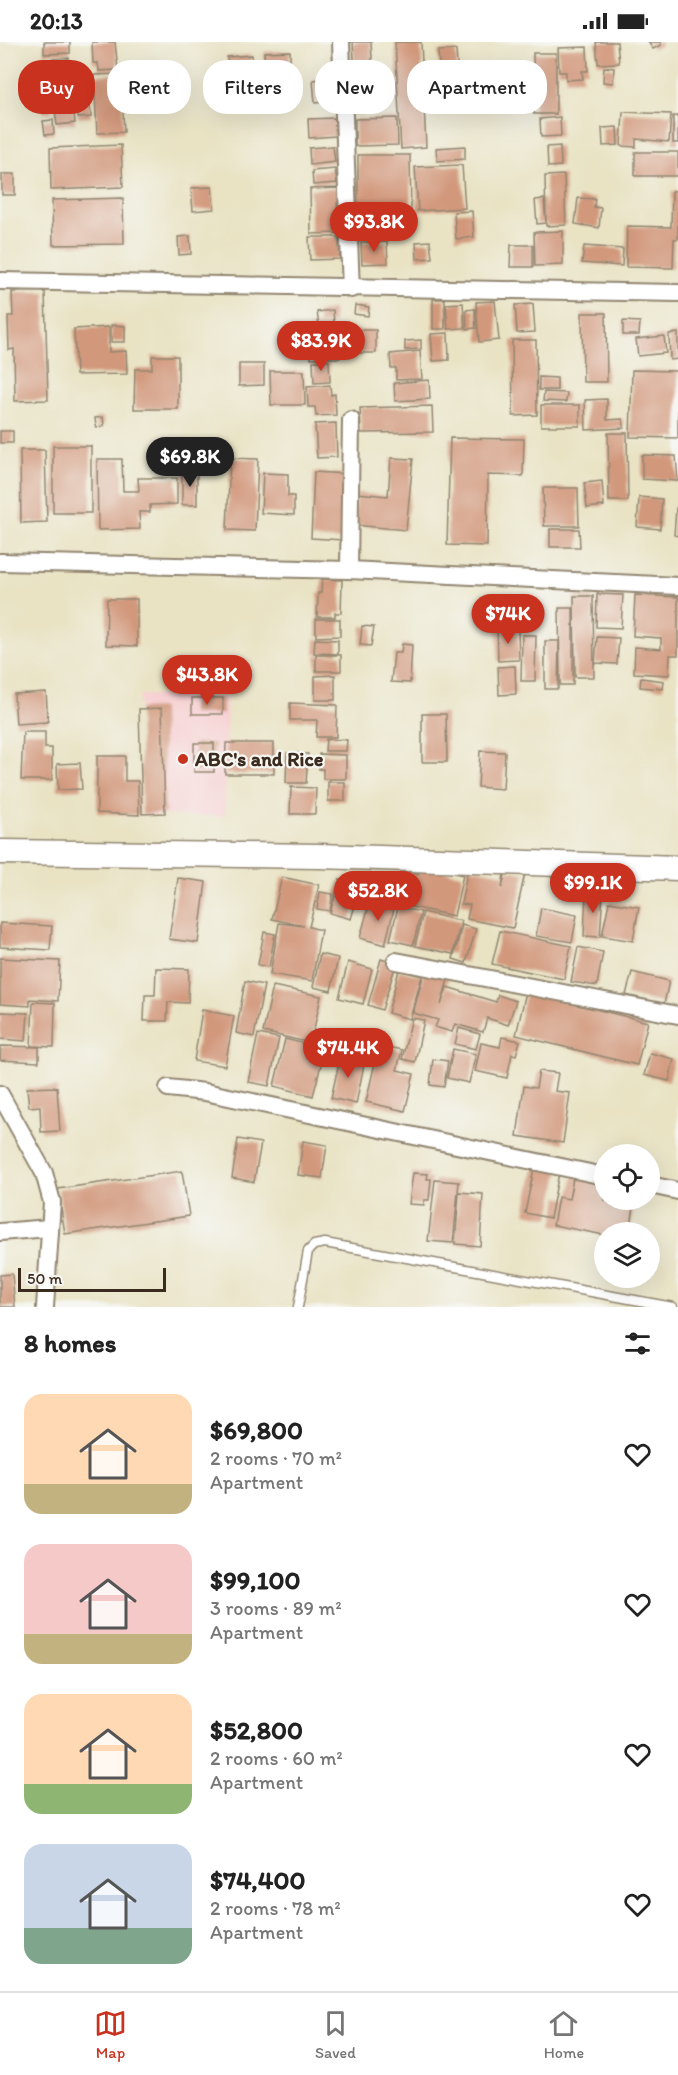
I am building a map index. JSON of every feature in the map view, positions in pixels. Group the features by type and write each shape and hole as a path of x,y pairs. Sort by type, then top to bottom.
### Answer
{"street":[{"path":"341,42 351,289"},
{"path":"0,281 678,293"},
{"path":"349,570 351,420"},
{"path":"0,562 349,570 678,586"},
{"path":"0,852 319,856 678,868"},
{"path":"396,961 678,1015"},
{"path":"168,1088 205,1092 594,1174"},
{"path":"0,1094 44,1173 52,1202 45,1307"},
{"path":"660,1187 678,1191"},
{"path":"0,1233 49,1228"}],"lane":[{"path":"298,1307 308,1251 314,1245 325,1243 673,1307"}],"shaded area":[{"name":"ABC's and Rice","path":"139,695 227,697 225,816 142,815"}],"building":[{"path":"44,42 70,42 70,53 44,54"},
{"path":"92,42 115,42 117,60 107,60 107,71 99,71 98,63 93,60"},
{"path":"353,42 371,42 372,60 354,60"},
{"path":"395,42 421,42 422,60 407,60 407,114 424,114 426,147 401,149"},
{"path":"596,42 617,42 619,63 598,64"},
{"path":"648,42 661,42 661,45 653,49"},
{"path":"587,47 588,71 582,71 583,79 566,80 566,72 559,72 558,48"},
{"path":"456,50 457,60 439,60 438,51"},
{"path":"290,51 290,60 264,60 264,52"},
{"path":"533,53 556,53 556,114 547,114 547,60 533,60"},
{"path":"252,55 252,60 227,60 227,57"},
{"path":"69,58 69,60 50,60"},
{"path":"604,67 614,68 613,83 603,82"},
{"path":"95,75 107,75 107,114 123,114 124,132 97,133"},
{"path":"313,80 315,80 315,103"},
{"path":"623,112 671,114 669,142 636,139 636,147 621,146"},
{"path":"55,114 74,114 75,123 57,125"},
{"path":"78,114 91,114 91,117 78,118"},
{"path":"673,116 678,116 678,143 673,143"},
{"path":"560,117 561,136 541,137 540,119"},
{"path":"335,118 336,136 309,138 308,119"},
{"path":"397,118 398,145 355,146 355,119"},
{"path":"53,120 54,134 45,135 43,121"},
{"path":"617,127 618,145 603,146 602,128"},
{"path":"121,145 123,187 51,190 50,148"},
{"path":"333,146 335,162 310,165 309,148"},
{"path":"465,146 465,159 437,161 436,148"},
{"path":"560,146 561,166 548,167 547,147"},
{"path":"635,152 678,152 678,176 635,176"},
{"path":"358,155 410,155 411,211 358,211"},
{"path":"462,165 465,208 418,211 415,167"},
{"path":"335,169 337,183 313,185 312,171"},
{"path":"2,174 15,174 15,195 2,195"},
{"path":"564,175 566,225 546,226 545,176"},
{"path":"212,187 214,209 193,211 191,188"},
{"path":"340,188 341,203 337,203 338,233 311,234 310,189"},
{"path":"672,191 678,191 678,239 674,239 673,268 626,267 627,226 671,227"},
{"path":"123,198 124,244 53,245 52,200"},
{"path":"578,198 595,199 594,207 601,208 599,228 575,224"},
{"path":"544,199 546,223 537,224 535,200"},
{"path":"472,211 474,237 456,239 454,212"},
{"path":"563,231 563,265 535,266 534,232"},
{"path":"190,236 191,254 179,255 178,237"},
{"path":"309,237 338,237 340,259 310,260"},
{"path":"430,241 432,258 417,259 416,242"},
{"path":"361,242 387,242 388,263 362,264"},
{"path":"511,245 533,245 533,267 510,267"},
{"path":"584,246 623,249 622,266 582,263"},
{"path":"12,292 45,292 48,400 15,401 14,349 9,350 8,316 13,316"},
{"path":"433,299 445,299 445,329 433,329"},
{"path":"495,301 499,340 479,342 476,302"},
{"path":"463,303 465,328 448,329 446,304"},
{"path":"533,304 535,332 517,333 515,305"},
{"path":"355,305 369,307 368,316 354,314"},
{"path":"475,309 476,328 467,329 466,310"},
{"path":"333,310 334,323 319,325 317,312"},
{"path":"582,313 606,313 607,382 583,382"},
{"path":"623,321 640,322 639,335 623,335"},
{"path":"111,325 125,326 125,342 111,342"},
{"path":"331,326 332,344 308,345 308,327"},
{"path":"109,327 109,352 126,351 127,374 76,375 74,329"},
{"path":"354,330 376,330 376,353 354,353"},
{"path":"448,333 449,360 433,361 431,334"},
{"path":"678,333 678,359 670,360 669,334"},
{"path":"664,336 666,353 638,356 636,339"},
{"path":"421,340 421,349 405,350 405,341"},
{"path":"512,340 536,340 537,415 513,416"},
{"path":"311,347 341,347 340,358 311,358"},
{"path":"420,351 422,379 396,380 396,368 391,368 390,354"},
{"path":"152,356 178,356 178,409 134,409 135,369 152,369"},
{"path":"313,361 329,361 330,382 314,383"},
{"path":"239,364 264,364 264,385 239,386"},
{"path":"632,370 678,371 678,438 630,437"},
{"path":"270,371 304,371 305,405 271,405"},
{"path":"539,377 557,378 557,390 539,390"},
{"path":"429,380 430,399 395,401 394,383"},
{"path":"330,385 331,395 335,394 336,415 316,416 315,407 308,407 307,387"},
{"path":"544,392 567,393 566,402 543,401"},
{"path":"607,399 607,420 623,419 624,428 586,430 585,400"},
{"path":"541,405 580,405 580,426 541,426"},
{"path":"432,406 433,432 361,433 360,408"},
{"path":"103,417 104,426 96,427 95,418"},
{"path":"336,423 337,457 317,458 315,424"},
{"path":"0,431 13,431 13,443 0,443"},
{"path":"608,433 627,433 628,501 609,501"},
{"path":"450,438 524,439 523,476 488,475 487,546 447,545"},
{"path":"53,446 91,446 91,513 53,513"},
{"path":"20,450 45,450 47,522 21,523"},
{"path":"642,455 676,456 678,481 642,479"},
{"path":"230,458 258,459 255,531 227,530"},
{"path":"391,458 413,459 406,530 354,525 357,493 388,496"},
{"path":"97,459 122,459 123,491 139,491 138,478 177,478 177,504 150,505 150,512 139,512 140,529 98,530"},
{"path":"182,470 197,470 197,505 182,505"},
{"path":"314,472 347,474 343,540 311,538"},
{"path":"263,473 288,474 288,496 294,496 294,515 261,513"},
{"path":"602,481 604,506 587,508 584,483"},
{"path":"543,488 578,488 579,526 544,526"},
{"path":"639,497 662,499 660,529 637,527"},
{"path":"676,508 678,508 678,536 674,535"},
{"path":"550,529 579,529 580,547 550,547"},
{"path":"322,579 342,580 341,613 335,613 335,617 317,617 318,593 321,593"},
{"path":"597,594 623,595 621,628 596,627"},
{"path":"635,595 678,597 678,655 670,655 669,675 634,673 635,647 661,649 661,638 633,636"},
{"path":"574,596 593,596 594,677 575,677"},
{"path":"107,599 137,599 137,646 106,645"},
{"path":"499,605 519,605 518,626 499,625"},
{"path":"559,608 573,608 573,685 560,685"},
{"path":"316,619 340,619 340,636 316,637"},
{"path":"362,626 374,627 371,646 360,645"},
{"path":"497,630 518,630 519,660 498,661"},
{"path":"522,635 536,635 535,681 521,681"},
{"path":"597,637 619,638 617,664 595,663"},
{"path":"315,639 338,640 338,654 314,653"},
{"path":"545,641 559,641 558,689 545,689"},
{"path":"402,644 412,645 410,683 391,682 394,653 401,653"},
{"path":"316,655 341,655 341,671 316,671"},
{"path":"515,666 516,694 499,695 498,667"},
{"path":"335,675 335,700 315,700 315,676"},
{"path":"641,678 664,681 663,689 640,687"},
{"path":"46,692 48,722 16,724 14,694"},
{"path":"192,698 223,698 223,714 192,714"},
{"path":"290,703 337,705 336,737 316,737 317,720 290,720"},
{"path":"162,708 165,813 142,814 139,709"},
{"path":"422,714 446,714 447,762 422,762"},
{"path":"23,732 45,732 45,748 52,748 52,780 21,780"},
{"path":"326,739 347,740 346,751 325,751"},
{"path":"194,743 214,743 214,772 194,772"},
{"path":"226,743 274,743 274,774 225,774"},
{"path":"480,751 505,752 503,789 478,787"},
{"path":"287,753 308,754 306,783 286,783"},
{"path":"319,754 346,755 346,779 323,779 323,769 319,769"},
{"path":"97,756 125,756 125,781 138,781 139,815 97,813"},
{"path":"80,763 82,789 58,790 57,764"},
{"path":"328,782 345,782 345,801 328,801"},
{"path":"291,787 316,788 315,814 290,814"},
{"path":"421,866 463,875 454,916 398,904 406,871 419,874"},
{"path":"468,867 504,874 502,888 506,870 525,873 513,928 467,919 470,905 461,904"},
{"path":"282,877 319,885 309,927 321,930 312,981 270,974 279,923 304,926 272,919"},
{"path":"178,878 206,882 198,943 169,939"},
{"path":"340,880 361,885 351,919 330,913"},
{"path":"320,892 333,894 330,911 317,909"},
{"path":"586,892 603,893 600,937 584,936"},
{"path":"371,898 395,905 385,945 360,938"},
{"path":"609,902 639,907 633,941 602,936"},
{"path":"398,907 421,912 413,945 390,940"},
{"path":"541,908 577,915 572,942 536,936"},
{"path":"423,912 461,921 453,954 415,946"},
{"path":"0,923 52,926 50,950 0,947"},
{"path":"462,925 476,929 466,963 453,959"},
{"path":"500,931 571,946 564,979 492,964"},
{"path":"264,932 275,934 269,967 258,965"},
{"path":"578,947 603,952 597,986 571,982"},
{"path":"320,954 338,958 331,991 313,987"},
{"path":"0,958 60,961 58,1001 30,999 30,1006 0,1004"},
{"path":"381,959 396,964 382,1010 368,1005"},
{"path":"348,962 372,969 363,1004 339,998"},
{"path":"156,968 189,969 188,1003 168,1002 167,1021 144,1021 145,995 155,995"},
{"path":"425,969 449,976 441,1005 447,987 496,1002 498,995 516,1001 508,1025 487,1018 483,1032 455,1024 452,1032 435,1027 438,1020 413,1013"},
{"path":"399,970 422,976 410,1019 388,1013"},
{"path":"632,972 669,981 664,1004 626,995"},
{"path":"245,981 264,985 254,1037 236,1033"},
{"path":"273,986 321,996 311,1043 263,1032"},
{"path":"526,992 648,1022 637,1065 516,1035"},
{"path":"33,1002 55,1003 54,1047 31,1046"},
{"path":"202,1010 234,1016 225,1066 194,1061"},
{"path":"0,1012 28,1013 26,1041 0,1039"},
{"path":"412,1018 424,1020 415,1062 402,1059"},
{"path":"459,1028 480,1034 476,1049 455,1044"},
{"path":"258,1034 279,1038 269,1086 248,1082"},
{"path":"502,1037 520,1041 516,1055 512,1054 507,1078 475,1071 481,1043 500,1047"},
{"path":"285,1039 325,1049 313,1096 274,1086"},
{"path":"379,1045 402,1050 397,1070 414,1074 405,1111 366,1102"},
{"path":"1,1046 39,1047 39,1062 0,1060"},
{"path":"453,1049 476,1054 469,1083 447,1078"},
{"path":"650,1053 674,1059 669,1081 644,1075"},
{"path":"341,1054 365,1060 356,1104 331,1098"},
{"path":"433,1059 448,1061 444,1087 430,1085"},
{"path":"539,1071 558,1073 555,1091 570,1093 563,1143 517,1136 524,1086 536,1088"},
{"path":"57,1087 60,1131 41,1132 40,1106 29,1107 27,1088"},
{"path":"238,1139 261,1143 254,1182 232,1178"},
{"path":"303,1141 327,1145 322,1178 298,1175"},
{"path":"535,1163 560,1168 550,1218 525,1213"},
{"path":"182,1171 189,1216 65,1234 58,1189"},
{"path":"413,1173 428,1174 427,1179 431,1179 429,1200 424,1200 424,1205 409,1204"},
{"path":"574,1173 594,1176 594,1210 633,1210 632,1222 594,1222 594,1233 553,1225 558,1197 569,1199"},
{"path":"435,1180 459,1182 453,1243 428,1241"},
{"path":"459,1192 483,1194 480,1246 455,1244"},
{"path":"12,1274 15,1307 0,1307 0,1275"}],"place":[{"name":"ABC's and Rice","path":"183,759"}]}
